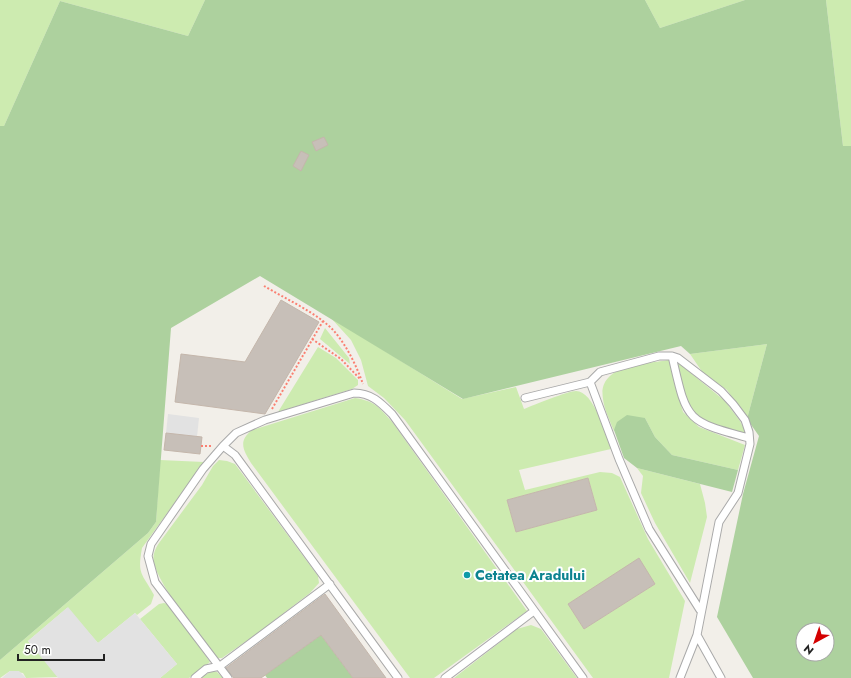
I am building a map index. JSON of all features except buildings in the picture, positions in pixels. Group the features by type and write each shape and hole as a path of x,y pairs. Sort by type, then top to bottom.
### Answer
{"lane":[{"path":"525,398 590,382 600,372 660,356 672,356 678,358 721,391 745,420 750,444 738,494 719,522 696,635 680,678"},
{"path":"672,356 682,399 687,410 694,418 714,429 749,438"},
{"path":"590,382 619,459 649,530 700,610"},
{"path":"228,678 156,582 148,556 151,544 203,469 222,446 236,434 265,420 354,393 366,393 378,400 392,414 583,678"},
{"path":"222,446 235,455 398,678"},
{"path":"195,678 206,669 220,666 330,584"},
{"path":"445,678 534,611"},
{"path":"696,635 721,678"}],"path":[{"path":"264,286 322,321 334,330 354,360 366,393"},
{"path":"265,420 322,321"},
{"path":"312,339 341,359 361,380"}],"green space":[{"path":"0,0 205,0 188,36 60,1 4,126 0,126"},
{"path":"205,0 645,0 660,28 745,0 826,0 843,146 851,146 851,678 753,678 717,617 743,494 759,436 747,419 767,344 690,354 681,346 463,399 260,276 171,328 156,522 148,533 0,660 0,126 4,126 60,1 188,36"},
{"path":"645,0 745,0 660,28"},
{"path":"826,0 851,0 851,146 843,146"},
{"path":"330,317 462,399 516,387 524,409 551,398 576,391 582,393 588,398 594,406 611,449 519,470 525,490 600,472 612,473 620,477 648,539 685,601 669,678 593,678 405,420 384,398 368,386 361,360 351,340","holes":["588,478 597,510 516,532 507,500","639,559 655,584 584,629 568,604"]},
{"path":"325,328 349,358 350,364 320,339"},
{"path":"767,344 747,419 727,390 703,373 690,354"},
{"path":"318,347 336,358 358,380 358,385 352,389 278,412"},
{"path":"669,360 683,412 699,427 745,445 738,470 672,455 655,437 645,418 614,431 603,399 603,387 608,379 615,372 625,368"},
{"path":"676,361 725,401 740,421 746,433 712,425 696,414 686,398"},
{"path":"355,398 368,401 377,406 393,423 527,611 434,678 410,678 251,463 244,450 243,442 252,430"},
{"path":"627,415 645,418 655,437 672,455 738,470 732,492 637,468 624,458 614,430 617,422"},
{"path":"160,460 204,462 142,548 140,569 154,595 151,604 137,615 135,613 98,643 67,608 28,641 59,677 26,678 23,673 10,671 0,678 0,660 148,533 156,522"},
{"path":"219,460 235,464 318,576 319,583 310,593 222,658 218,658 211,650 192,627 172,598 157,572 153,557 159,543 202,485 213,466"},
{"path":"637,468 700,484 707,517 690,583 655,523 641,493 643,476"},
{"path":"164,603 170,605 210,662 189,678 160,678 177,664 140,619 159,604"},
{"path":"531,625 541,629 577,678 454,678 517,629"},
{"path":"321,635 353,678 267,678 265,675"},
{"path":"212,671 217,672 223,678 200,678"}],"shaded area":[{"path":"168,414 199,418 197,437 166,433"},
{"path":"68,607 98,643 135,613 177,664 160,678 58,678 28,641"},
{"path":"10,671 19,671 26,678 2,678"}],"place":[{"name":"Cetatea Aradului","path":"467,575"}]}
